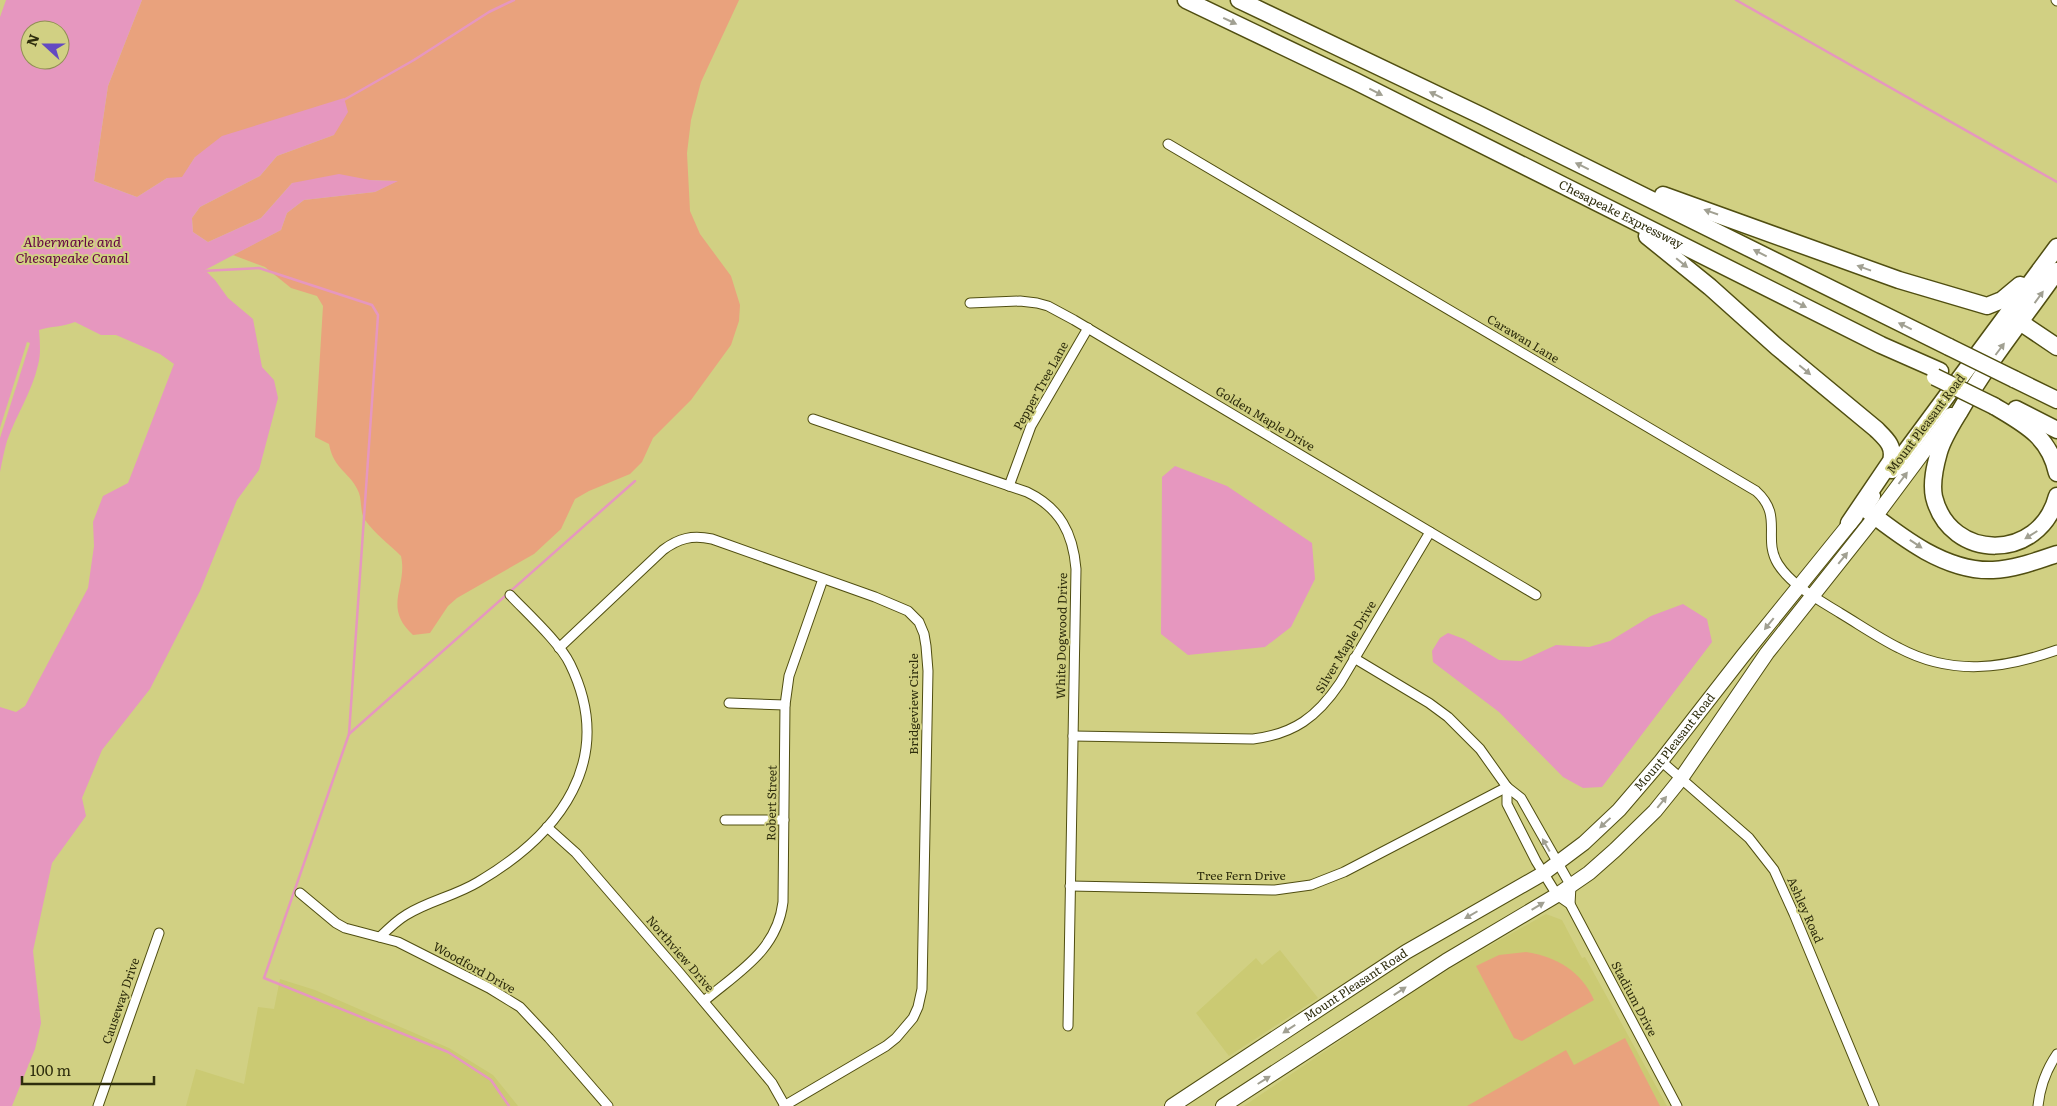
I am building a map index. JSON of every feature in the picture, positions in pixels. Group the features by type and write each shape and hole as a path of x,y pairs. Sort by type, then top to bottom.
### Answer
{"highway":[{"name":"Chesapeake Expressway","path":"1186,0 1355,81 1996,403 2057,430"},
{"name":"Chesapeake Expressway","path":"1239,0 1607,178 2057,400"},
{"path":"1522,165 1573,198 1642,233 1664,248 1890,443 1893,455 1891,461 1849,523"},
{"path":"1607,178 1640,186 1899,280 2003,320 2020,322 2057,347"},
{"path":"1899,280 1987,306 1996,304 2009,295 2057,246"},
{"name":"Mount Pleasant Road","path":"1870,512 2003,320 2057,246"},
{"name":"Mount Pleasant Road","path":"1980,376 2057,271"},
{"path":"1980,376 1939,450 1933,487 1937,505 1942,516 1951,527 1969,540 1990,545 2007,545 2026,539 2040,529 2048,519 2057,496"},
{"path":"1996,403 2040,438 2050,450 2057,472"},
{"path":"1870,512 1937,557 1966,568 1977,570 2003,569 2057,554"}],"main road":[{"name":"Mount Pleasant Road","path":"1223,1106 1446,961 1571,886 1615,850 1655,811 1680,780 1740,691 1812,596 1870,512 1980,376"},
{"name":"Mount Pleasant Road","path":"1172,1106 1406,952 1544,873 1584,843 1619,810 1661,761 1849,523 1870,512"}],"street":[{"name":"Carawan Lane","path":"1168,144 1756,491 1766,500 1772,516 1772,547 1775,557 1783,570 1812,596 1900,649 1948,665 1985,668 2020,662 2057,650"},
{"name":"Golden Maple Drive","path":"970,303 1020,301 1048,306 1536,595"},
{"name":"Pepper Tree Lane","path":"1008,486 1031,426 1088,328"},
{"name":"White Dogwood Drive","path":"813,419 1035,496 1053,510 1064,526 1075,548 1068,1026"},
{"name":"Silver Maple Drive","path":"1073,736 1238,739 1272,736 1297,726 1312,717 1326,703 1430,532"},
{"name":"Bridgeview Circle","path":"559,648 663,550 684,537 712,539 896,604 908,611 919,622 924,634 928,671 922,988 918,1007 905,1030 891,1042 784,1106"},
{"name":"Robert Street","path":"704,1002 757,956 771,941 776,931 783,902 785,705 789,676 823,579"},
{"path":"380,937 405,915 478,882 514,857 547,827 572,795 585,762 587,731 581,694 570,664 559,648 510,595"},
{"name":"Stadium Drive","path":"1354,658 1429,703 1448,718 1480,749 1507,787 1521,798 1571,886"},
{"path":"729,703 785,705"},
{"name":"Ashley Road","path":"1661,761 1680,780 1749,838 1774,870 1874,1106"},
{"name":"Stadium Drive","path":"1507,787 1508,804 1525,840 1557,895 1570,904 1677,1106"},
{"name":"Tree Fern Drive","path":"1070,886 1275,890 1311,885 1344,872 1507,787"},
{"path":"725,820 784,820"},
{"name":"Northview Drive","path":"547,827 576,853 772,1082 784,1106"},
{"path":"1570,904 1571,886"},
{"name":"Woodford Drive","path":"300,893 340,926 398,942 490,988 520,1008 549,1038 608,1106"},
{"name":"Causeway Drive","path":"98,1106 159,932"},
{"path":"2038,1106 2046,1072 2057,1054"}],"shaded area":[{"path":"142,0 739,0 701,82 691,120 687,153 690,211 700,234 731,276 740,305 739,321 731,345 691,400 653,438 642,462 630,474 575,499 561,529 534,554 457,598 448,606 430,633 413,635 404,625 397,606 402,567 401,556 365,520 356,486 335,460 329,444 315,437 323,306 317,296 291,288 265,267 233,255 281,230 287,213 304,200 375,192 397,181 370,180 292,183 261,218 208,242 193,232 192,218 200,207 260,176 277,156 334,135 195,157 182,178 167,178 137,197 94,181 108,86"},
{"path":"1546,914 1562,920 1582,958 1585,957 1667,1106 1244,1106 1408,995 1459,963"},
{"path":"1280,950 1318,998 1229,1056 1196,1013 1256,958 1262,965"},
{"path":"1526,952 1548,958 1567,967 1582,981 1594,1000 1522,1041 1514,1038 1476,966 1499,955"},
{"path":"280,979 315,990 449,1048 493,1075 518,1106 186,1106 196,1069 244,1084 258,1007 274,1009"},
{"path":"1625,1038 1660,1106 1467,1106 1566,1050 1574,1065"}],"water":[{"name":"Albermarle and Chesapeake Canal","path":"6,0 142,0 108,86 94,181 137,197 167,178 182,177 195,157 222,136 344,98 348,112 334,135 277,156 260,176 200,207 192,218 193,232 208,242 261,218 292,183 339,174 370,180 398,181 375,192 304,200 287,213 281,230 205,270 228,298 253,319 262,367 274,380 278,398 259,470 237,500 200,591 150,689 102,750 82,798 86,816 52,863 33,951 41,1023 35,1049 12,1106 0,1106 0,707 16,712 25,706 88,588 94,546 93,522 103,496 128,483 174,364 160,354 116,335 101,335 75,322 39,330 40,357 28,394 7,441 0,472 0,17"},
{"path":"1175,466 1227,486 1312,543 1315,579 1291,627 1265,647 1188,655 1161,634 1162,477"},
{"path":"1683,604 1707,619 1712,642 1602,787 1583,788 1563,777 1499,712 1433,662 1432,651 1440,638 1448,633 1464,639 1499,660 1521,661 1556,645 1589,647 1610,641 1651,616"}],"pier":[{"path":"27,342 30,343 0,438 0,428"}],"waterway":[{"path":"342,101 414,60 489,12 514,0"},
{"path":"1736,0 2057,182"},
{"path":"202,271 259,268 372,305 378,315 349,734 264,978 448,1052 491,1080 509,1106"},
{"path":"349,734 635,481"}]}
